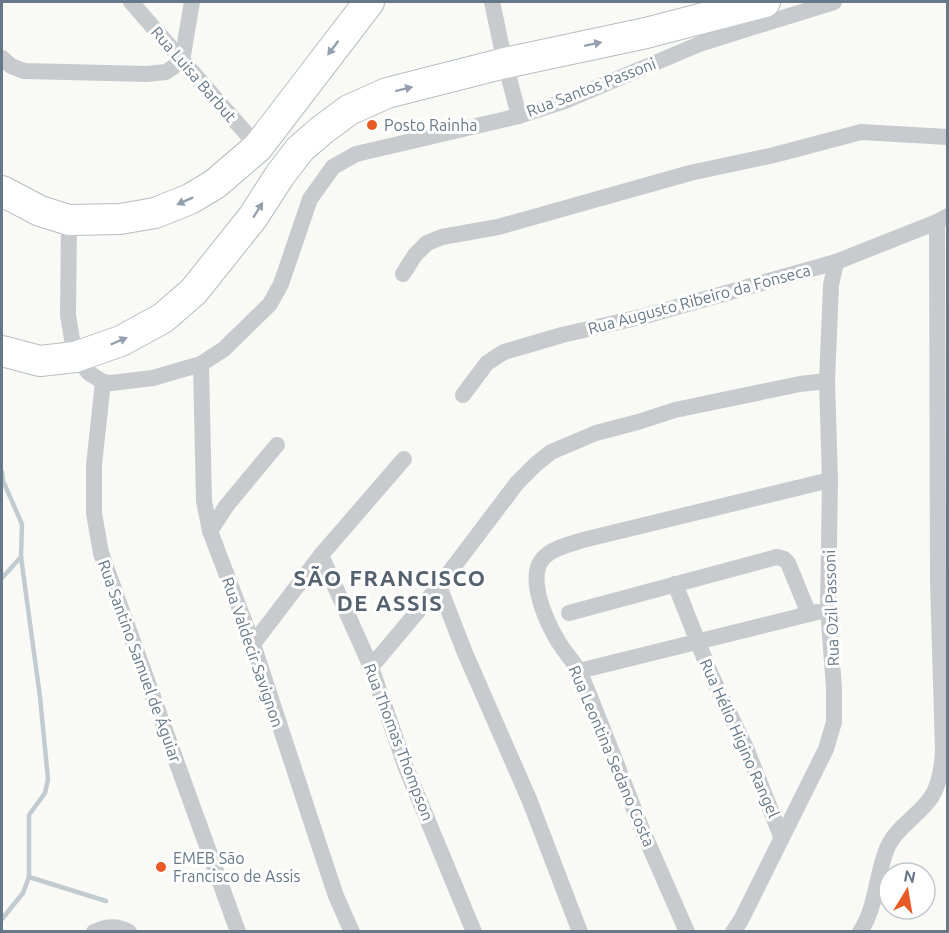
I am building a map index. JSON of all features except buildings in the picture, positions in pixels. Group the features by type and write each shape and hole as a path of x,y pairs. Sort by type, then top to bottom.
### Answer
{"highway":[{"path":"2,191 40,211 69,220 120,219 155,213 190,199 215,184 258,147 369,2"},
{"path":"2,351 40,361 75,357 121,341 163,318 194,291 253,218 280,175 300,149 349,110 387,93 505,63 646,33 765,2"}],"street":[{"name":"Rua Luisa Barbut","path":"131,2 258,147"},
{"path":"2,58 11,66 24,71 147,74 165,72 182,61 192,2"},
{"path":"492,2 519,116"},
{"name":"Rua Santos Passoni","path":"103,382 153,378 201,364 224,350 270,304 281,284 310,199 333,167 356,153 519,116 565,101 702,43 834,2"},
{"path":"403,274 415,255 427,243 441,237 498,227 690,173 774,155 861,132 948,137"},
{"path":"860,932 870,912 882,864 890,843 931,798 942,768 938,568 942,219"},
{"name":"Rua Augusto Ribeiro da Fonseca","path":"463,394 487,363 504,352 562,335 645,316 836,262 942,219"},
{"path":"69,220 68,315 75,357 89,373 103,382"},
{"name":"Rua Ozil Passoni","path":"734,932 826,749 834,722 834,688 828,609 830,480 827,381 831,285 836,262"},
{"name":"Rua Valdecir Savignon","path":"201,364 204,501 210,531 253,644 323,858 351,932"},
{"path":"371,667 439,586 517,483 552,452 596,433 675,410 800,384 827,381"},
{"name":"Rua Santino Samuel de Águiar","path":"103,382 94,475 94,513 101,553 238,932"},
{"path":"210,531 227,505 277,446"},
{"path":"253,644 321,555 404,459"},
{"name":"Rua Leontina Sedano Costa","path":"687,932 642,830 579,671 558,640 540,600 536,575 538,567 543,557 554,550 594,537 830,480"},
{"name":"Rua Thomas Thompson","path":"321,555 371,667 406,768 474,932"},
{"path":"569,612 777,557 788,563 809,614"},
{"name":"Rua Hélio Higino Rangel","path":"675,584 711,675 746,748 782,836"},
{"path":"439,586 465,653 529,799 580,932"},
{"path":"579,671 828,609"},
{"path":"94,932 109,927 119,927 129,932"}],"waterway":[{"path":"2,472 3,481 22,524 21,557 40,697 48,779 45,793 29,815 29,877 23,893 2,919"},
{"path":"2,578 21,557"},
{"path":"29,877 106,901"}],"place":[{"name":"Posto Rainha","path":"372,125"},
{"name":"EMEB São Francisco de Assis","path":"161,867"}],"district":[{"name":"SÃO FRANCISCO DE ASSIS","path":"390,590"}]}
